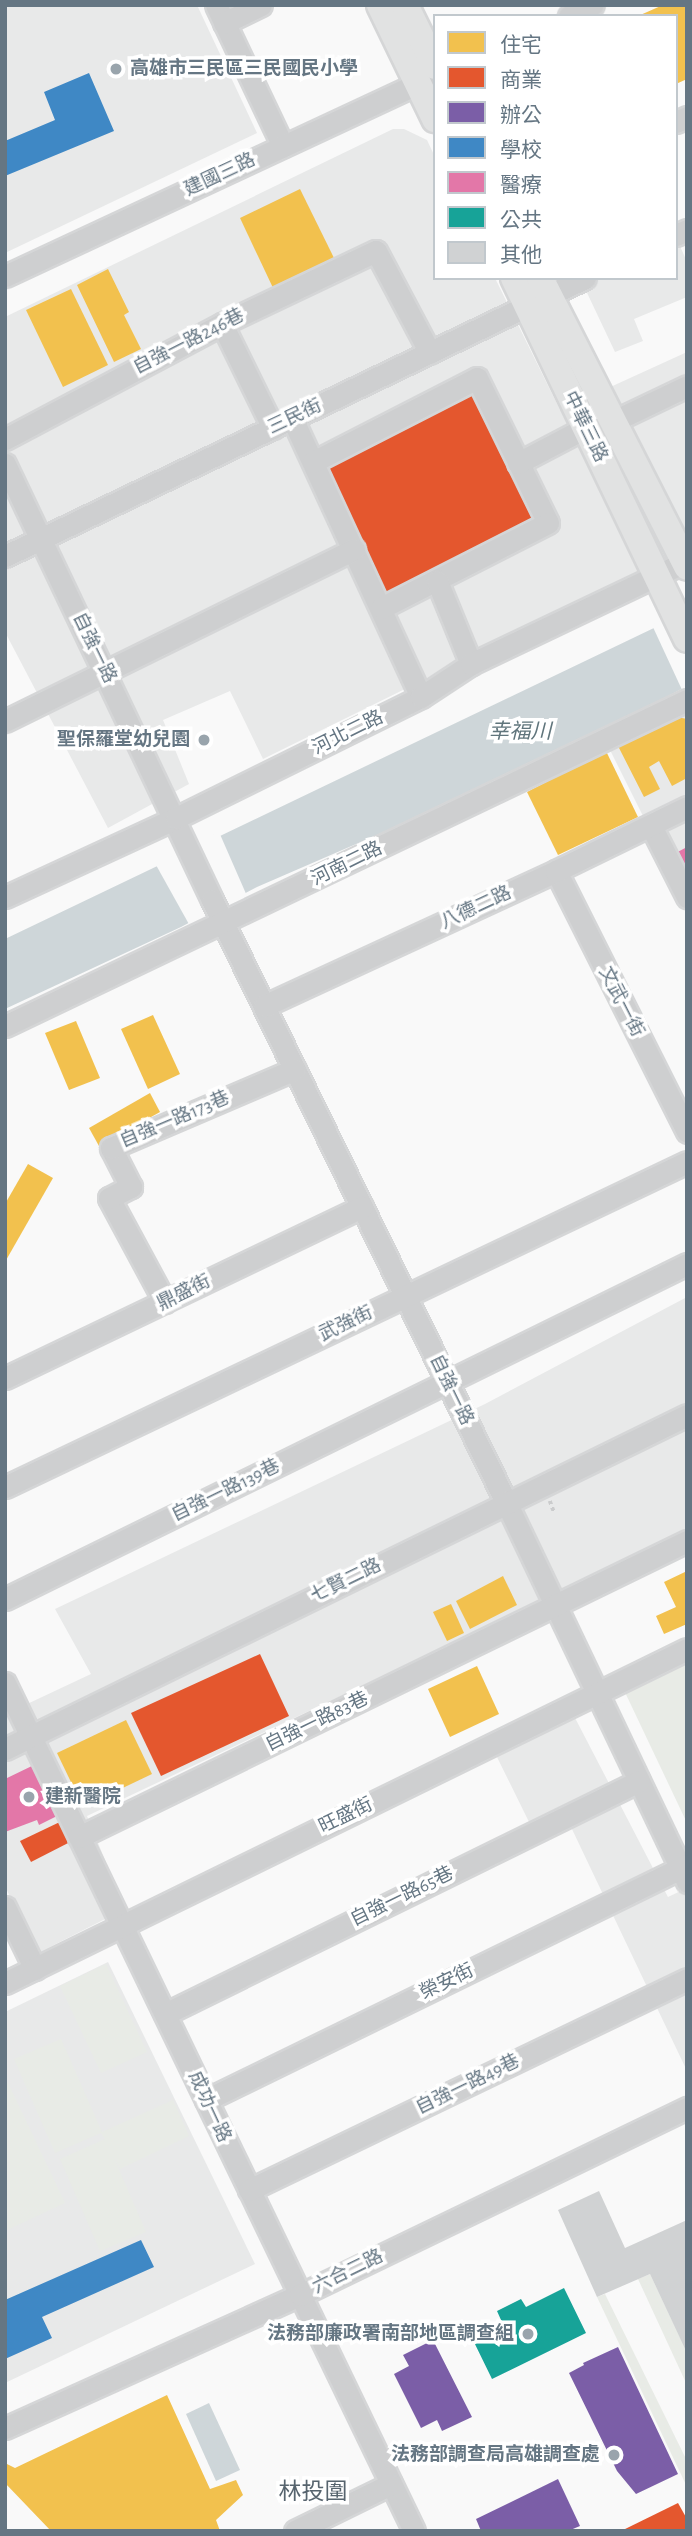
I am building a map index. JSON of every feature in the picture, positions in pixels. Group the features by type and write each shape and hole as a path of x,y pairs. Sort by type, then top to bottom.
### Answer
{"main road":[{"path":"380,5 429,75"},
{"path":"405,5 429,75 433,104"},
{"name":"中華三路","path":"517,280 539,293 612,422 686,564"},
{"name":"中華三路","path":"539,293 585,428 687,639"}],"street":[{"path":"261,5 220,14 283,146"},
{"path":"573,14 593,5"},
{"name":"建國三路","path":"5,275 429,75"},
{"name":"自強一路246巷","path":"5,439 222,324 376,251 430,353"},
{"name":"三民街","path":"5,556 430,353 539,293 579,280"},
{"path":"222,324 272,428"},
{"path":"313,462 477,378 548,523 381,608"},
{"path":"612,422 687,386"},
{"path":"292,418 421,697"},
{"path":"518,463 585,428"},
{"name":"自強一路","path":"5,464 179,825 223,923 684,1871"},
{"path":"5,721 354,549"},
{"name":"河北二路","path":"5,898 179,825 421,697 471,664 686,564"},
{"path":"438,581 471,664"},
{"name":"河南二路","path":"5,1026 687,700"},
{"name":"八德二路","path":"264,1006 556,871 687,807"},
{"path":"651,826 687,897"},
{"name":"文武一街","path":"556,871 687,1132"},
{"name":"自強一路173巷","path":"165,1302 108,1198 131,1187 111,1147 295,1069"},
{"name":"武強街","path":"5,1486 687,1162"},
{"name":"鼎盛街","path":"5,1378 362,1207"},
{"name":"自強一路139巷","path":"5,1600 687,1264"},
{"name":"七賢二路","path":"5,1749 687,1415"},
{"name":"自強一路83巷","path":"79,1837 687,1541"},
{"name":"旺盛街","path":"5,1983 687,1649"},
{"name":"成功一路","path":"5,1683 414,2531"},
{"name":"自強一路65巷","path":"165,2014 639,1781"},
{"name":"榮安街","path":"206,2100 684,1871"},
{"path":"5,1908 35,1969"},
{"name":"自強一路49巷","path":"249,2190 687,1979"},
{"name":"六合二路","path":"5,2428 300,2295 687,2108"},
{"path":"295,2531 391,2484"}],"shaded area":[{"name":"高雄市三民區三民國民小學","path":"5,5 197,5 257,133 5,253"},
{"path":"393,129 404,129 427,140 433,153 433,280 496,280 560,410 687,352 687,550 263,759 230,691 163,720 189,784 108,828 5,632 5,317"},
{"path":"678,242 687,262 687,297 634,319 643,341 615,352 581,280 678,280"},
{"path":"687,709 687,904 608,746"},
{"path":"687,1297 687,1529 87,1816 125,1909 36,1954 5,1886 5,1708 8,1713 91,1674 55,1609 485,1404"},
{"path":"687,1655 687,1823 622,1686"},
{"path":"573,1714 668,1897 687,1888 687,2071 561,1806 529,1822 496,1755"},
{"path":"108,1962 255,2264 5,2383 5,2012"},
{"path":"106,1964 147,2052 101,2073 60,1986"},
{"path":"61,2039 102,2132 173,2100 189,2136 120,2169 114,2158 146,2232 100,2251 60,2159 105,2139 101,2133 55,2153 14,2059"},
{"path":"8,2083 65,2203 5,2231 5,2084"},
{"path":"650,2274 687,2352 687,2385 638,2279"},
{"path":"605,2294 687,2461 687,2487 597,2297"}],"water":[{"name":"幸福川","path":"656,627 687,686 536,766 257,887 181,927 5,1009 5,939"},
{"path":"209,2403 240,2470 216,2481 186,2414"}],"pier":[{"path":"687,609 687,690 683,692 652,625"},
{"path":"219,832 247,896 190,926 156,865"}],"building: 住宅":[{"path":"663,5 687,5 687,79 678,83 678,14 643,14"},
{"path":"300,189 335,260 274,290 240,218"},
{"path":"108,269 129,312 124,315 141,349 114,362 77,285"},
{"path":"71,289 108,365 63,387 26,310"},
{"path":"672,716 687,719 687,778 672,786 659,761 649,767 660,789 644,797 617,744"},
{"path":"606,751 638,817 558,855 527,792"},
{"path":"153,1015 180,1074 148,1089 121,1029"},
{"path":"76,1021 100,1078 69,1090 45,1033"},
{"path":"150,1093 160,1112 99,1146 89,1128"},
{"path":"28,1164 53,1178 5,1262 5,1204"},
{"path":"687,1571 687,1624 664,1634 656,1616 676,1607 664,1582"},
{"path":"503,1576 517,1605 470,1629 456,1601"},
{"path":"451,1604 464,1633 447,1641 433,1612"},
{"path":"477,1666 499,1714 450,1737 428,1689"},
{"path":"126,1720 152,1774 83,1807 57,1753"},
{"path":"167,2395 210,2489 236,2480 243,2495 216,2520 220,2531 51,2531 5,2483 5,2463 15,2468"}],"building: 商業":[{"path":"473,389 536,523 380,596 317,463"},
{"path":"260,1654 289,1716 161,1776 131,1713"},
{"path":"64,1820 74,1840 31,1862 20,1841"},
{"path":"678,2503 687,2519 687,2531 621,2531"}],"building: 辦公":[{"path":"433,2340 472,2417 442,2431 437,2420 421,2428 394,2374 409,2366 403,2355"},
{"path":"618,2347 678,2474 636,2494 617,2471 569,2373 584,2365 583,2363"},
{"path":"558,2479 580,2526 568,2531 481,2531 476,2519"}],"building: 學校":[{"path":"89,73 114,131 5,176 5,141 55,120 44,92"},
{"path":"141,2240 154,2267 42,2317 52,2338 5,2359 5,2300"}],"building: 醫療":[{"path":"687,847 687,884 672,855"},
{"name":"建新醫院","path":"36,1764 61,1814 39,1825 37,1820 5,1832 5,1779"}],"building: 公共":[{"name":"法務部廉政署南部地區調查組","path":"564,2288 586,2333 492,2379 471,2336 501,2320 497,2311 521,2299 526,2307"}],"building: 其他":[{"path":"599,2191 625,2248 687,2220 687,2353 650,2274 597,2297 558,2210"}],"place":[{"name":"高雄市三民區三民國民小學","path":"116,69"},
{"name":"聖保羅堂幼兒園","path":"204,740"},
{"name":"建新醫院","path":"29,1797"},
{"name":"法務部廉政署南部地區調查組","path":"528,2334"},
{"name":"法務部調查局高雄調查處","path":"614,2455"}],"district":[{"name":"林投圍","path":"313,2493"}]}
